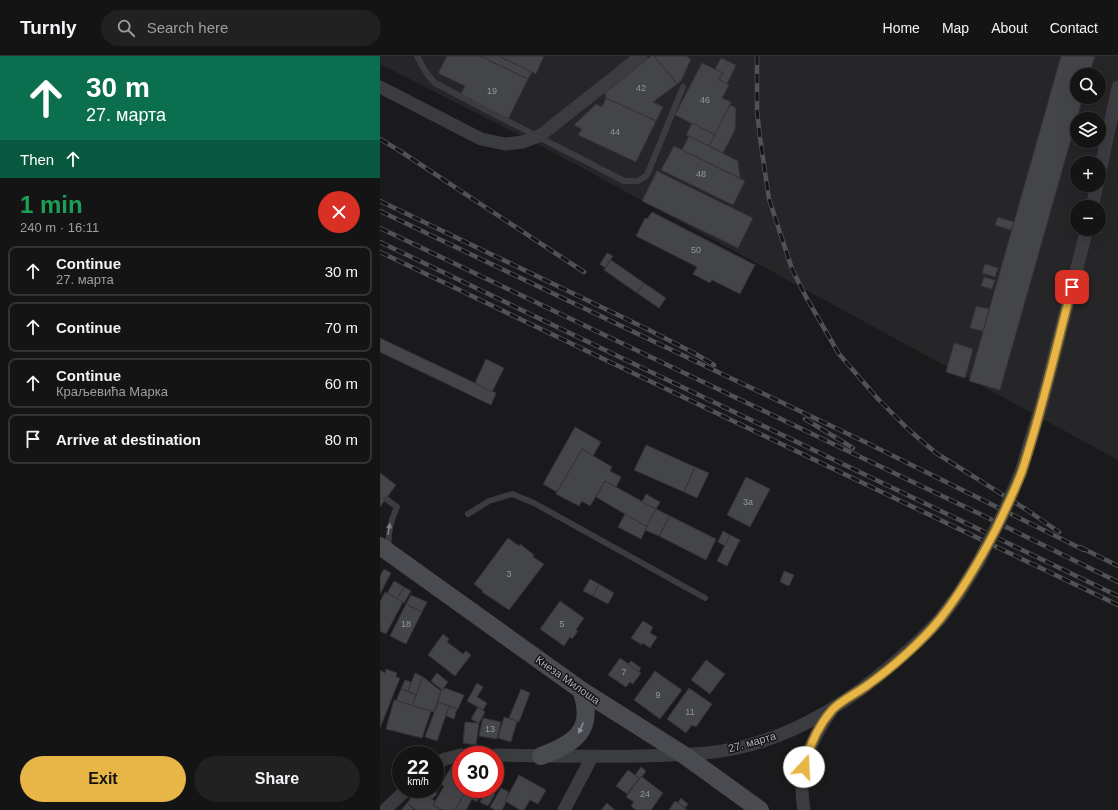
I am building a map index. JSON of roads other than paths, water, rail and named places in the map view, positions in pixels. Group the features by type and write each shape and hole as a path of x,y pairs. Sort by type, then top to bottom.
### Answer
{"main road":[{"name":"Кнеза Милоша","path":"385,549 581,690 684,755 760,810"},
{"path":"541,756 567,745 573,741 581,731 585,714 584,700 581,690"}],"street":[{"path":"380,87 481,139 505,144 523,142 541,135 641,56"},
{"path":"1103,156 1118,87"},
{"name":"27. марта","path":"504,755 592,757 684,755 714,752 754,743 778,735 833,709 870,683 912,648 940,619 958,595 979,562 1003,514 1021,472 1042,403 1085,236"},
{"path":"804,810 801,788 804,767 812,744 826,718 833,709"},
{"path":"564,810 592,757"},
{"path":"385,810 398,798"}],"lane":[{"path":"418,56 427,74 435,84 624,181 638,181 647,175 683,87"},
{"path":"468,514 489,501 512,494 534,503 705,598"},
{"path":"385,549 391,522 397,507 386,499"}],"railway":[{"path":"757,56 757,110 769,199 792,269 806,297 839,354 879,400 910,431 936,453 1027,510 1059,532"},
{"path":"380,139 584,272"},
{"path":"380,201 643,327 714,365"},
{"path":"380,211 865,442 1084,550"},
{"path":"380,228 980,514 1118,582"},
{"path":"380,242 1118,596"},
{"path":"380,252 1118,605"},
{"path":"805,419 853,448"},
{"path":"1080,547 1118,566"}]}
